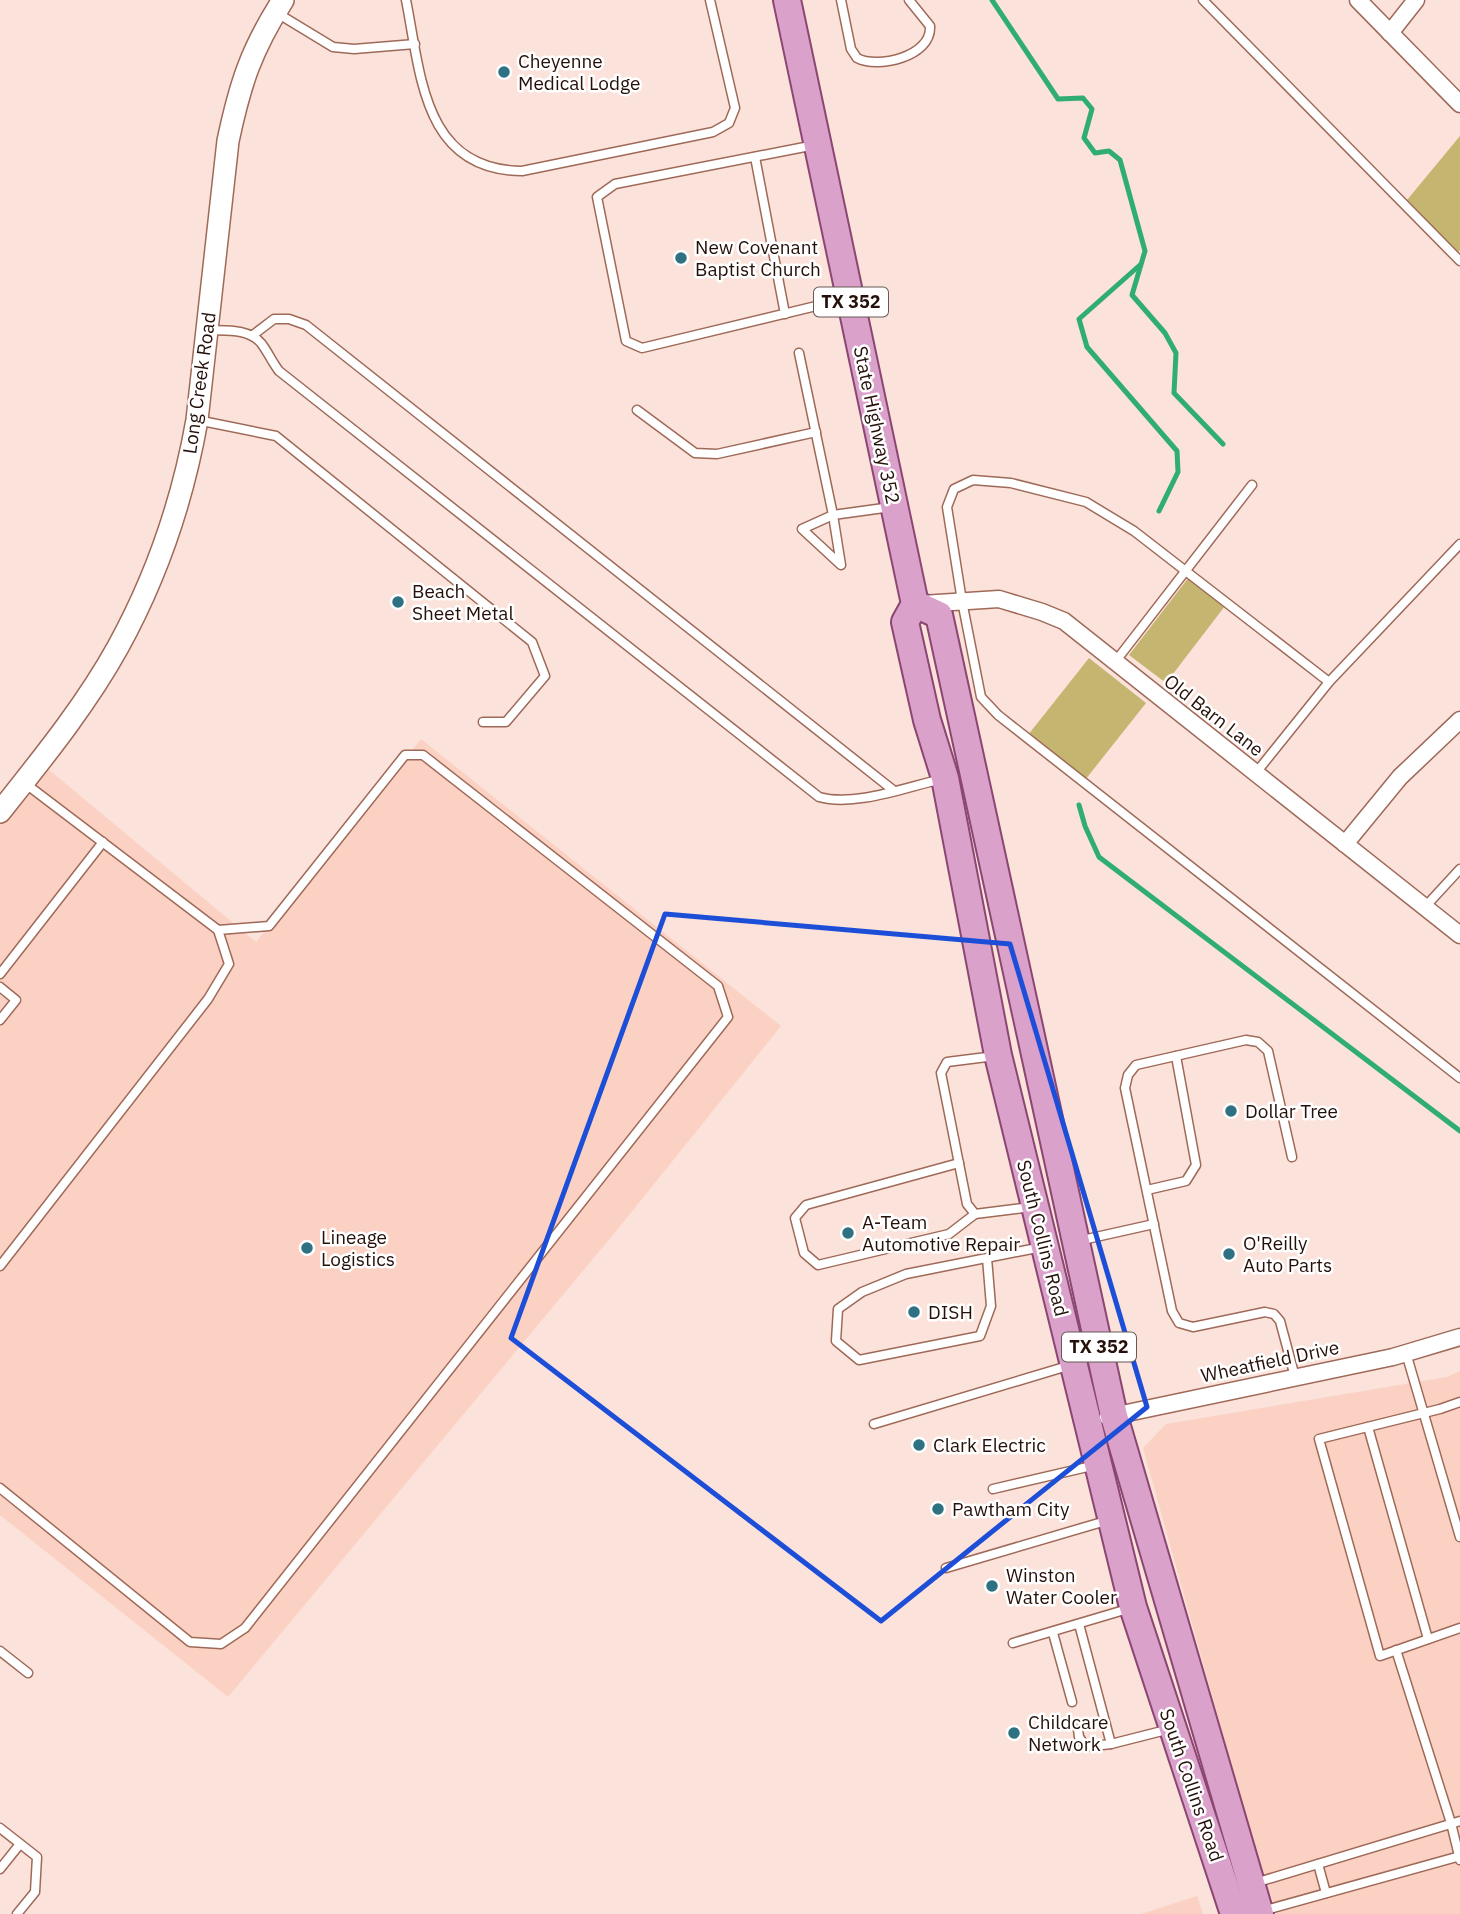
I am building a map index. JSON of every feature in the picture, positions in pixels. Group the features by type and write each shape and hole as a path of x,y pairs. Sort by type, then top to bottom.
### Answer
{"main road":[{"name":"State Highway 352","path":"787,0 915,604 905,622 927,720 941,767"},
{"name":"TX 352","path":"915,604 939,615 971,771"},
{"path":"941,767 971,771"},
{"name":"South Collins Road","path":"941,767 998,1055 1133,1607 1173,1728 1247,1905"},
{"name":"South Collins Road","path":"971,771 1114,1416 1247,1905"}],"street":[{"path":"1357,0 1460,104"},
{"path":"1390,33 1416,0"},
{"name":"Long Creek Road","path":"0,811 99,678 134,617 164,546 191,455 197,420 228,141 237,96 247,65 279,6"},
{"name":"Old Barn Lane","path":"915,604 999,599 1064,621 1460,936"},
{"path":"1345,844 1400,777 1460,720"},
{"name":"Wheatfield Drive","path":"1088,1421 1406,1353 1460,1337"}],"lane":[{"path":"406,0 423,86 432,113 445,137 463,154 483,166 502,171 522,171 713,132 729,123 735,108 709,0"},
{"path":"841,0 851,49 857,58 870,62 915,54 928,40 930,26 909,0"},
{"path":"1203,0 1460,261"},
{"path":"279,6 333,47 354,49 415,44"},
{"path":"818,144 615,184 597,197 626,341 642,348 850,298"},
{"path":"755,157 785,314"},
{"path":"253,335 274,318 289,319 306,325 893,790"},
{"path":"207,330 253,335 279,371 819,797 841,801 893,790 941,767"},
{"path":"799,353 833,515 841,565 802,529 833,515 894,507"},
{"path":"638,410 695,453 717,454 816,432"},
{"path":"197,420 276,436 532,642 545,676 506,723 482,722"},
{"path":"1329,681 1134,531 1086,502 1011,482 973,480 954,489 947,507 981,697 998,715 1460,1078"},
{"path":"1115,662 1252,485"},
{"path":"1255,774 1329,681 1460,544"},
{"path":"0,1488 190,1642 221,1644 245,1628 728,1017 718,986 423,754 405,755 269,926 218,930"},
{"path":"0,1266 208,999 229,964 218,930 24,782"},
{"path":"0,974 103,842"},
{"path":"1425,907 1460,869"},
{"path":"0,986 16,1000 0,1020"},
{"path":"1292,1157 1268,1051 1258,1042 1245,1040 1136,1065 1128,1075 1125,1088 1172,1311 1179,1323 1193,1327 1265,1312 1274,1314 1280,1321 1295,1377"},
{"path":"975,1214 967,1204 941,1073 947,1062 998,1055"},
{"path":"1147,1190 1186,1181 1196,1165 1176,1056"},
{"path":"959,1163 806,1205 795,1218 804,1253 818,1265 949,1234 975,1214 1035,1206"},
{"path":"1076,1242 1154,1224"},
{"path":"987,1258 990,1306 980,1336 859,1360 836,1341 838,1309 862,1292 906,1274 987,1258 1045,1247"},
{"path":"1406,1353 1460,1537"},
{"path":"874,1424 1074,1364"},
{"path":"1460,1402 1320,1439 1380,1656 1460,1628"},
{"path":"1368,1427 1429,1639"},
{"path":"993,1489 1098,1464"},
{"path":"946,1568 1112,1519"},
{"path":"1013,1643 1133,1607"},
{"path":"1079,1624 1111,1744"},
{"path":"1053,1633 1072,1702"},
{"path":"1247,1905 1325,1893 1460,1857 1455,1822 1396,1650"},
{"path":"0,1651 28,1673"},
{"path":"1078,1729 1079,1737 1086,1747 1111,1744 1173,1728"},
{"path":"1247,1905 1318,1864 1455,1822"},
{"path":"0,1828 37,1857 35,1892 18,1914"},
{"path":"0,1869 20,1844"},
{"path":"1318,1864 1325,1893"}],"highlighted area":[{"path":"665,914 1010,944 1147,1407 881,1621 511,1338"}],"shaded area":[{"path":"1460,136 1460,250 1457,254 1407,200"},
{"path":"1189,577 1225,606 1166,683 1129,655"},
{"path":"1089,658 1146,703 1085,780 1028,735"},
{"path":"421,739 781,1026 617,1230 228,1697 0,1515 0,817 42,764 256,942"},
{"path":"1460,1371 1460,1914 1277,1914 1253,1842 1143,1448 1166,1424 1447,1377"},
{"path":"1197,1896 1203,1914 1141,1914"}],"waterway":[{"path":"992,0 1058,99 1083,98 1092,109 1084,138 1095,153 1109,151 1120,160 1145,251 1132,295 1165,333 1176,353 1174,393 1223,444"},
{"path":"1140,265 1079,319 1087,347 1177,451 1178,472 1159,511"},
{"path":"1079,805 1099,857 1460,1131"}],"place":[{"name":"Cheyenne Medical Lodge","path":"504,72"},
{"name":"New Covenant Baptist Church","path":"681,258"},
{"name":"Beach Sheet Metal","path":"398,602"},
{"name":"Dollar Tree","path":"1231,1111"},
{"name":"A-Team Automotive Repair","path":"848,1233"},
{"name":"Lineage Logistics","path":"307,1248"},
{"name":"O'Reilly Auto Parts","path":"1229,1254"},
{"name":"DISH","path":"914,1312"},
{"name":"Clark Electric","path":"919,1445"},
{"name":"Pawtham City","path":"938,1509"},
{"name":"Winston Water Cooler","path":"992,1586"},
{"name":"Childcare Network","path":"1014,1733"}]}
